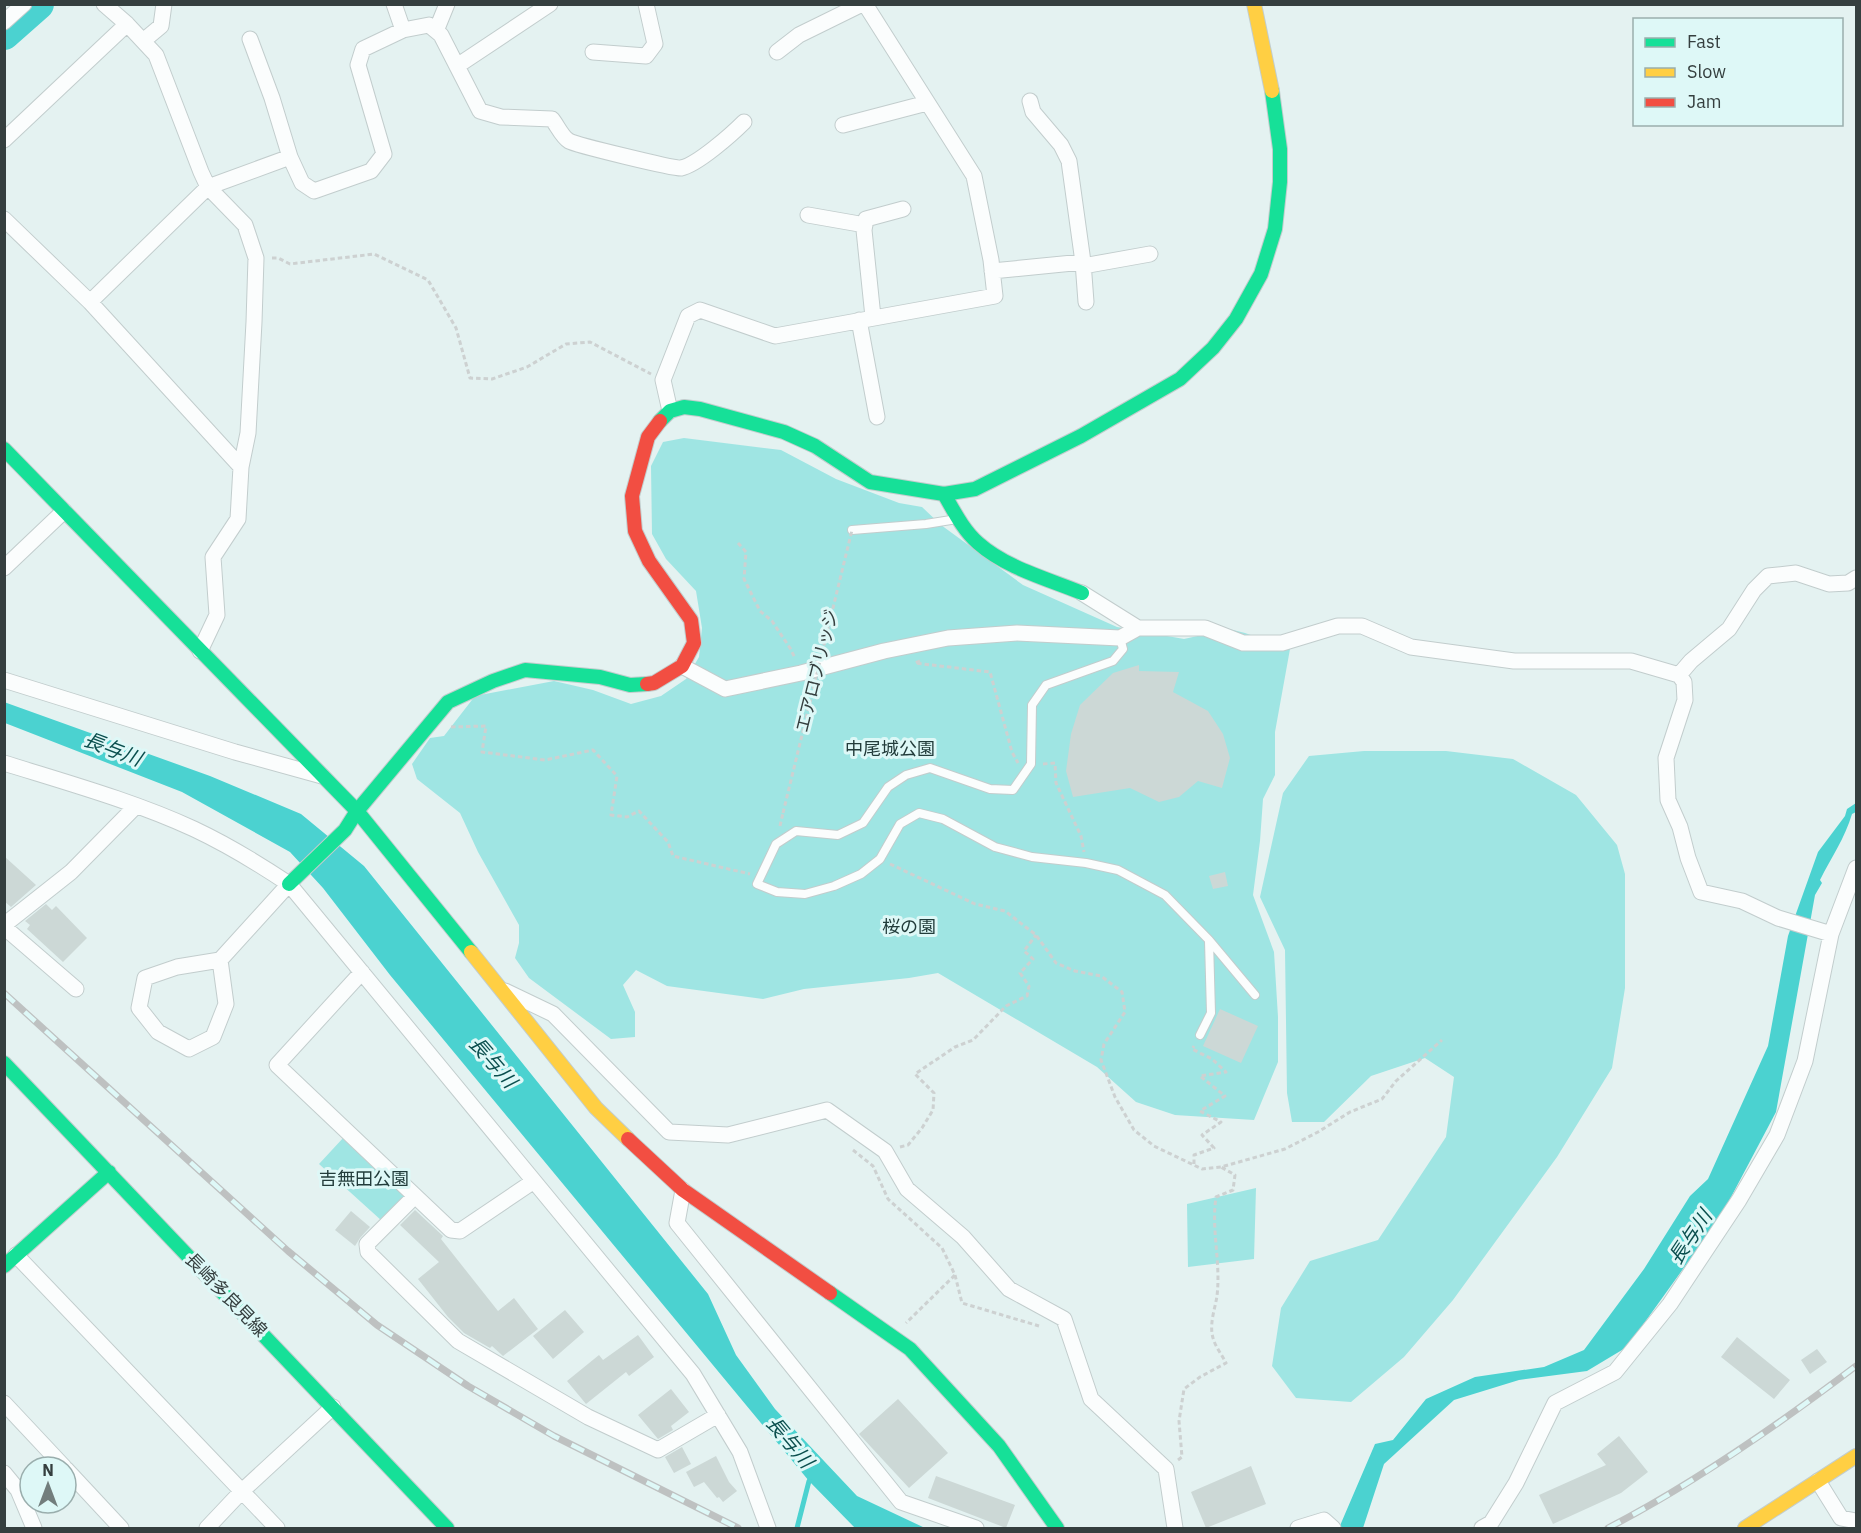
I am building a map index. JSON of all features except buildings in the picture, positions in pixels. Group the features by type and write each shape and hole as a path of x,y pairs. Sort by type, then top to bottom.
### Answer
{"street":[{"path":"4,22 24,4"},
{"path":"104,4 127,24 156,55 208,187 245,225 256,258 248,433 241,467 238,519 213,556 217,615 200,651"},
{"path":"143,41 161,26 164,4"},
{"path":"394,4 403,30"},
{"path":"435,31 447,4"},
{"path":"457,66 550,4"},
{"path":"592,52 646,56 655,44 646,4"},
{"path":"670,411 663,380 688,316 700,310 775,336 995,296 974,176 863,4 799,35 777,52"},
{"path":"220,960 226,1004 213,1037 189,1049 158,1032 139,1008 145,978 177,967 220,960 289,884 345,830 357,811 432,724 448,702 493,681 525,670 600,676 630,685 654,683 682,666 694,643 692,620 649,561 635,531 632,496 648,437 670,411 684,407 700,409 784,432 815,446 870,482 944,494 975,489 1081,436 1180,379 1213,348 1236,319 1261,274 1275,229 1280,182 1280,149 1271,84 1254,4"},
{"path":"4,140 127,24"},
{"path":"249,39 272,98 290,157 302,183 314,191 371,171 384,154 358,65 363,49 403,30 429,25 441,35 480,111 501,117 552,119 568,141 680,168 696,161 744,122"},
{"path":"1030,101 1033,112 1061,145 1069,161 1086,302"},
{"path":"843,125 927,104"},
{"path":"90,302 208,187 290,157"},
{"path":"877,417 866,319 864,230 866,219 903,209"},
{"path":"808,215 865,225"},
{"path":"4,219 90,302 241,467"},
{"path":"992,271 1083,264 1150,254"},
{"path":"4,449 357,811 596,1108 683,1190 910,1349 999,1446 1057,1528"},
{"path":"944,494 958,519 980,544 1001,558 1082,592 1138,628"},
{"path":"4,568 64,511"},
{"path":"1679,675 1691,661 1729,630 1754,590 1768,576 1796,573 1829,584 1848,583 1857,578"},
{"path":"682,666 725,689 801,673 884,651 948,639 1017,633 1120,638 1138,628 1205,628 1243,643 1282,643 1338,626 1362,626 1411,648 1514,661 1631,661 1679,675 1684,682 1685,700 1666,758 1668,800 1680,827 1688,858 1701,892 1742,901 1778,918 1828,933"},
{"path":"4,680 235,752 322,776"},
{"path":"4,763 112,797 194,829 251,859 289,884 693,1374 740,1452 768,1528"},
{"path":"76,989 4,926 71,872 136,806"},
{"path":"1482,1528 1491,1522 1516,1483 1555,1403 1615,1372 1670,1304 1739,1200 1777,1135 1805,1061 1828,933 1857,868"},
{"path":"362,972 277,1065 452,1230 460,1231 534,1181"},
{"path":"500,988 553,1014 669,1132 728,1135 827,1110 885,1151 907,1189 963,1237 1010,1289 1064,1319 1091,1399 1166,1469 1175,1528"},
{"name":"長崎多良見線","path":"4,1063 447,1528"},
{"path":"109,1172 10,1261 277,1528"},
{"path":"683,1190 677,1223 901,1502 976,1528"},
{"path":"415,1196 367,1244 368,1252 458,1341 588,1417 658,1450 718,1415"},
{"path":"4,1403 53,1455"},
{"path":"207,1528 241,1492 333,1407"},
{"path":"1745,1528 1857,1456"},
{"path":"4,1473 18,1490 34,1528"},
{"path":"1818,1481 1841,1518 1857,1521"},
{"path":"78,1482 121,1528"},
{"path":"1298,1528 1328,1524"}],"lane":[{"path":"852,530 958,519"},
{"path":"1120,638 1123,649 1113,661 1046,685 1032,705 1031,764 1013,790 990,789 930,768 906,775 888,787 863,823 838,835 796,831 776,844 758,884 777,892 805,894 834,886 852,878 880,859 900,824 919,813 943,819 995,847 1032,857 1086,862 1118,870 1165,895 1209,940 1255,995"},
{"path":"1200,1035 1211,1013 1209,940"}],"path":[{"path":"256,258 278,258 291,264 374,254 428,280 456,328 470,378 492,379 527,367 566,344 590,342 663,380"},
{"name":"エアロブリッジ","path":"783,813 852,530"},
{"path":"738,543 746,552 744,579 760,611 772,621 790,648 801,673"},
{"path":"931,642 933,654 915,663 990,672 1012,752 1018,763 1055,763 1056,783 1081,836 1086,862"},
{"path":"432,724 458,728 486,726 482,752 545,760 593,750 617,776 611,815 627,817 639,811 668,842 673,856 761,877"},
{"path":"880,859 975,904 1005,911 1036,935 1056,963 1075,971 1101,976 1122,992 1125,1012 1104,1044 1101,1060 1115,1097 1134,1130 1154,1146 1202,1168 1221,1167 1285,1149 1350,1112 1382,1099 1396,1081 1442,1040"},
{"path":"885,1151 908,1145 933,1110 934,1093 915,1074 955,1047 973,1040 1005,1006 1027,996 1029,986 1020,973 1033,959 1024,951 1036,935"},
{"path":"1194,1164 1194,1155 1214,1148 1202,1135 1221,1122 1200,1111 1225,1096 1200,1076 1226,1072 1212,1059 1192,1049 1200,1035"},
{"path":"849,1148 873,1166 888,1199 942,1248 955,1275 962,1303 1058,1331 1068,1330"},
{"path":"1166,1469 1182,1457 1179,1421 1184,1389 1226,1363 1213,1337 1212,1316 1217,1296 1218,1263 1213,1216 1216,1197 1233,1190 1235,1175 1221,1167"},
{"path":"892,1336 955,1275"}],"green space":[{"name":"中尾城公園","path":"684,438 781,450 836,479 899,503 922,507 941,525 1023,585 1117,627 1184,639 1229,629 1290,649 1275,732 1275,775 1263,799 1253,895 1274,952 1278,1062 1254,1120 1175,1115 1136,1102 1097,1067 938,973 804,989 763,999 667,986 636,970 623,985 635,1012 635,1037 611,1039 529,978 515,958 519,943 519,925 478,852 460,813 417,779 412,764 430,738 444,736 475,696 554,681 593,690 631,704 661,696 686,679 699,657 702,628 696,591 666,559 652,534 651,466 663,442"},
{"path":"1364,751 1446,751 1513,759 1576,795 1617,845 1625,874 1625,988 1612,1068 1557,1157 1453,1300 1404,1357 1351,1402 1296,1398 1272,1366 1281,1308 1310,1261 1378,1240 1446,1137 1454,1077 1425,1058 1371,1076 1324,1122 1292,1122 1287,1093 1285,950 1260,897 1283,793 1309,756"},
{"name":"吉無田公園","path":"344,1137 407,1194 382,1221 319,1164"},
{"path":"1256,1188 1254,1259 1188,1267 1187,1204"}],"water":[{"name":"長与川","path":"4,702 210,776 301,814 364,866 708,1294 736,1355 775,1409 857,1496 925,1528 855,1528 809,1481 390,975 323,888 290,852 182,792 5,723"},
{"name":"長与川","path":"1856,803 1856,812 1852,814 1815,895 1776,1112 1721,1216 1627,1347 1587,1371 1519,1380 1454,1400 1384,1464 1363,1528 1339,1528 1375,1444 1393,1440 1426,1399 1475,1377 1544,1367 1584,1350 1644,1269 1690,1196 1708,1179 1768,1046 1788,936 1818,852 1845,816 1847,809"}],"waterway":[{"path":"4,34 38,4"},
{"path":"797,1528 809,1481"}],"railway":[{"path":"4,993 288,1251 377,1325 468,1386 554,1436 738,1528"},
{"path":"1608,1528 1672,1492 1735,1452 1856,1366"}],"traffic: fast":[{"path":"944,494 975,489 1081,436 1180,379 1213,348 1236,319 1261,274 1275,229 1280,182 1280,149 1272,91"},
{"path":"660,421 670,411 684,407 700,409 784,432 815,446 870,482 944,494 968,532 989,552 1028,572 1082,593"},
{"path":"4,449 357,811 471,952"},
{"path":"289,884 345,830 357,811 448,702 493,681 525,670 600,677 630,685 647,684"},
{"path":"4,1063 447,1528"},
{"path":"4,1266 109,1172"},
{"path":"830,1293 910,1349 999,1446 1057,1528"}],"traffic: slow":[{"path":"1254,4 1272,91"},
{"path":"471,952 596,1108 628,1139"},
{"path":"1745,1528 1856,1456"}],"traffic: jam":[{"path":"647,684 654,683 682,666 694,643 691,620 649,561 635,531 632,496 648,437 660,421"},
{"path":"628,1139 683,1190 830,1293"}],"park label":[{"name":"桜の園","path":"909,927"}]}
